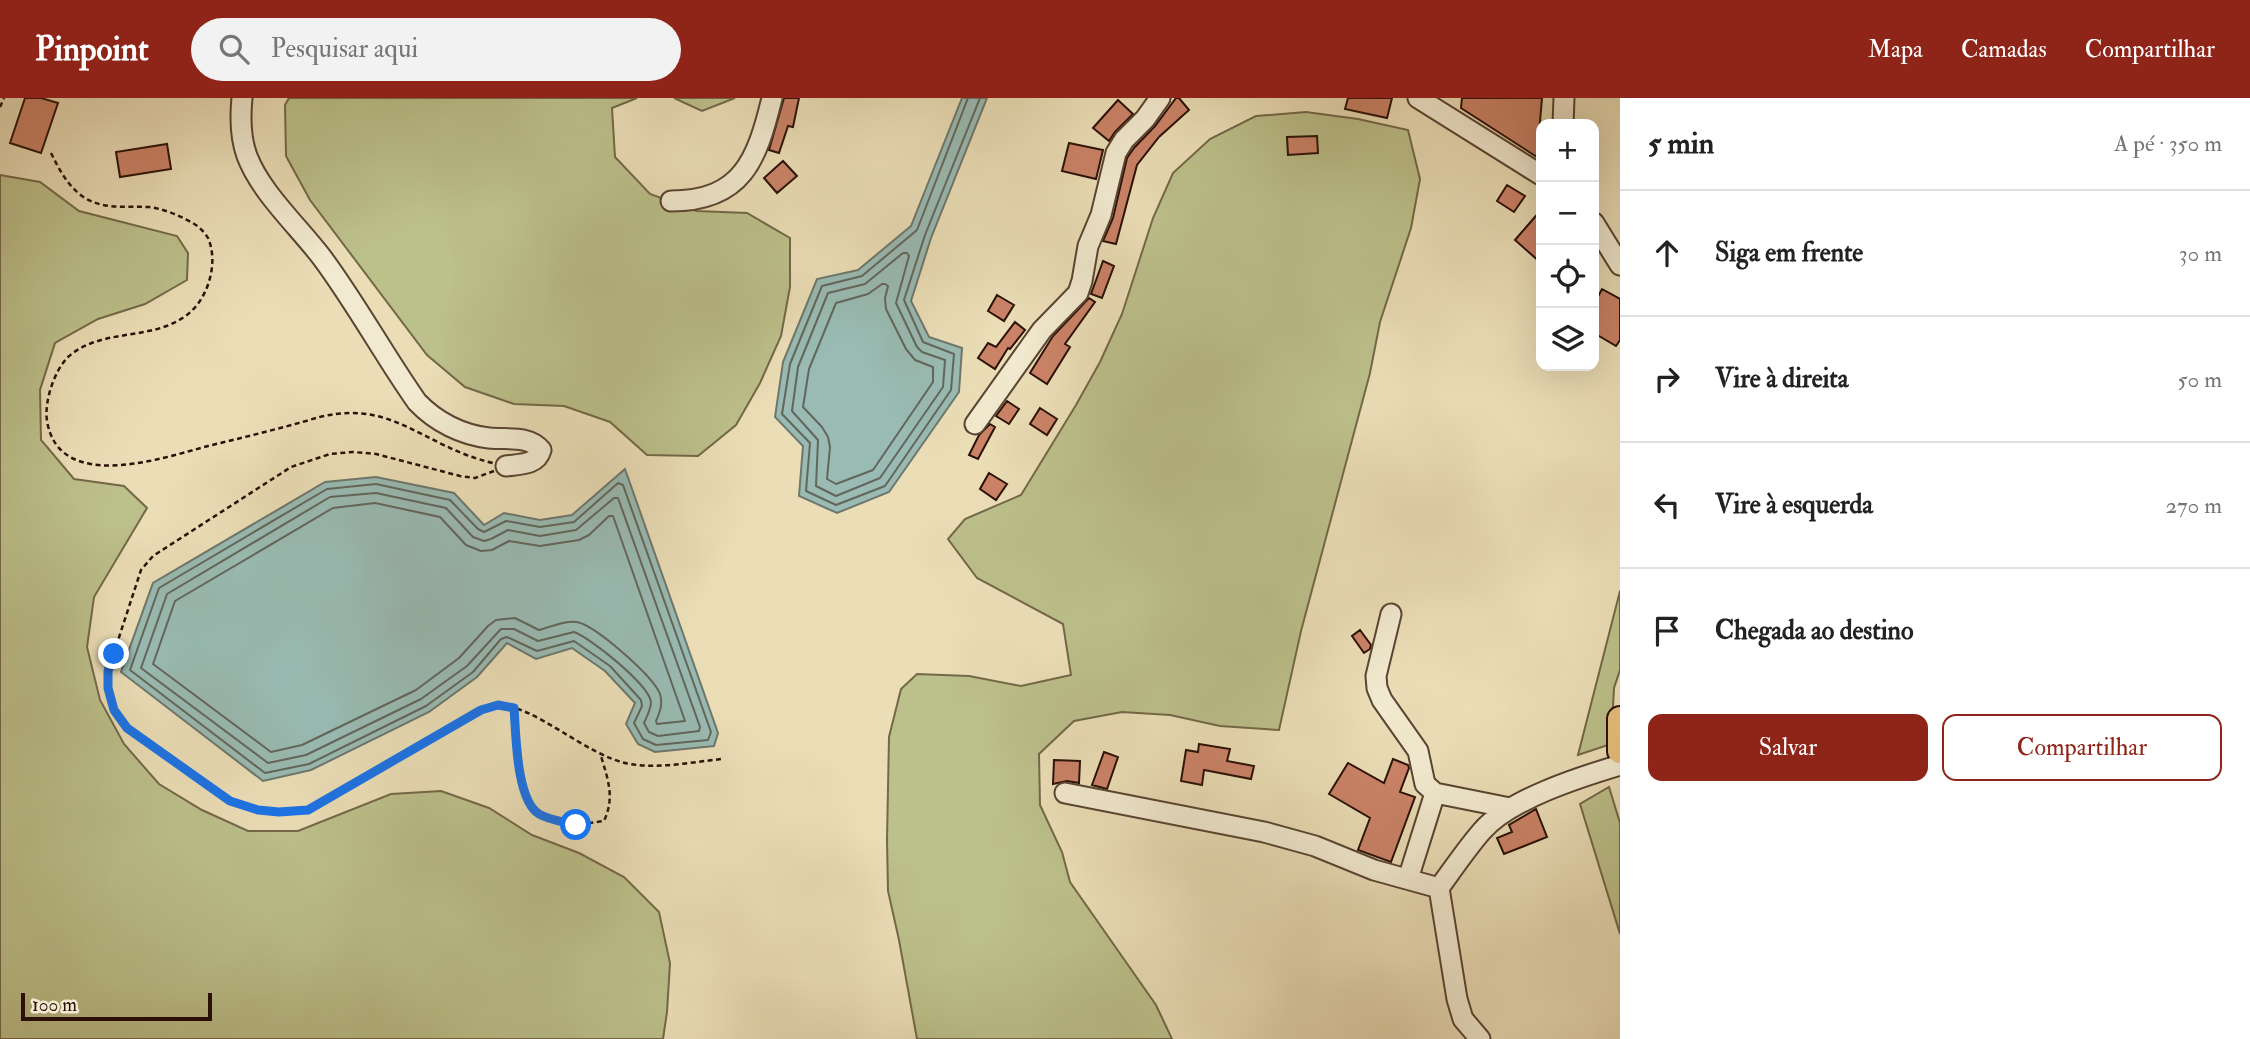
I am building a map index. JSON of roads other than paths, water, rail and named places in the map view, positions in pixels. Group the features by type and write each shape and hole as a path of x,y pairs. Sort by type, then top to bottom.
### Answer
{"main road":[{"path":"1620,719 1620,751"}],"street":[{"path":"242,98 241,129 247,157 266,190 330,269 417,402 443,424 487,438 527,440 541,450 540,457 533,462 506,466"},
{"path":"670,201 692,201 715,195 735,182 748,167 772,98"},
{"path":"975,424 1042,330 1078,293 1083,281 1088,246 1101,215 1116,153 1160,98"},
{"path":"1418,98 1536,172"},
{"path":"1563,119 1564,98"},
{"path":"1599,231 1620,265"},
{"path":"1391,614 1376,676 1377,688 1382,700 1418,751 1423,779 1429,789 1435,793 1510,808"},
{"path":"1480,1039 1462,1019 1451,969 1439,888 1483,830 1510,808 1575,780 1620,765"},
{"path":"1065,793 1264,832 1315,846 1374,870 1439,888"},
{"path":"1408,879 1435,793"}],"water":[{"path":"962,98 987,98 931,238 911,301 929,337 962,348 959,392 889,492 837,513 799,496 803,446 775,417 783,362 817,279 858,270 911,226"},
{"path":"625,469 718,733 714,746 655,752 638,744 626,724 635,703 605,671 572,648 536,659 507,643 477,677 429,712 311,770 263,781 121,672 153,583 325,482 376,477 454,493 484,525 504,513 540,520 572,515"}]}
